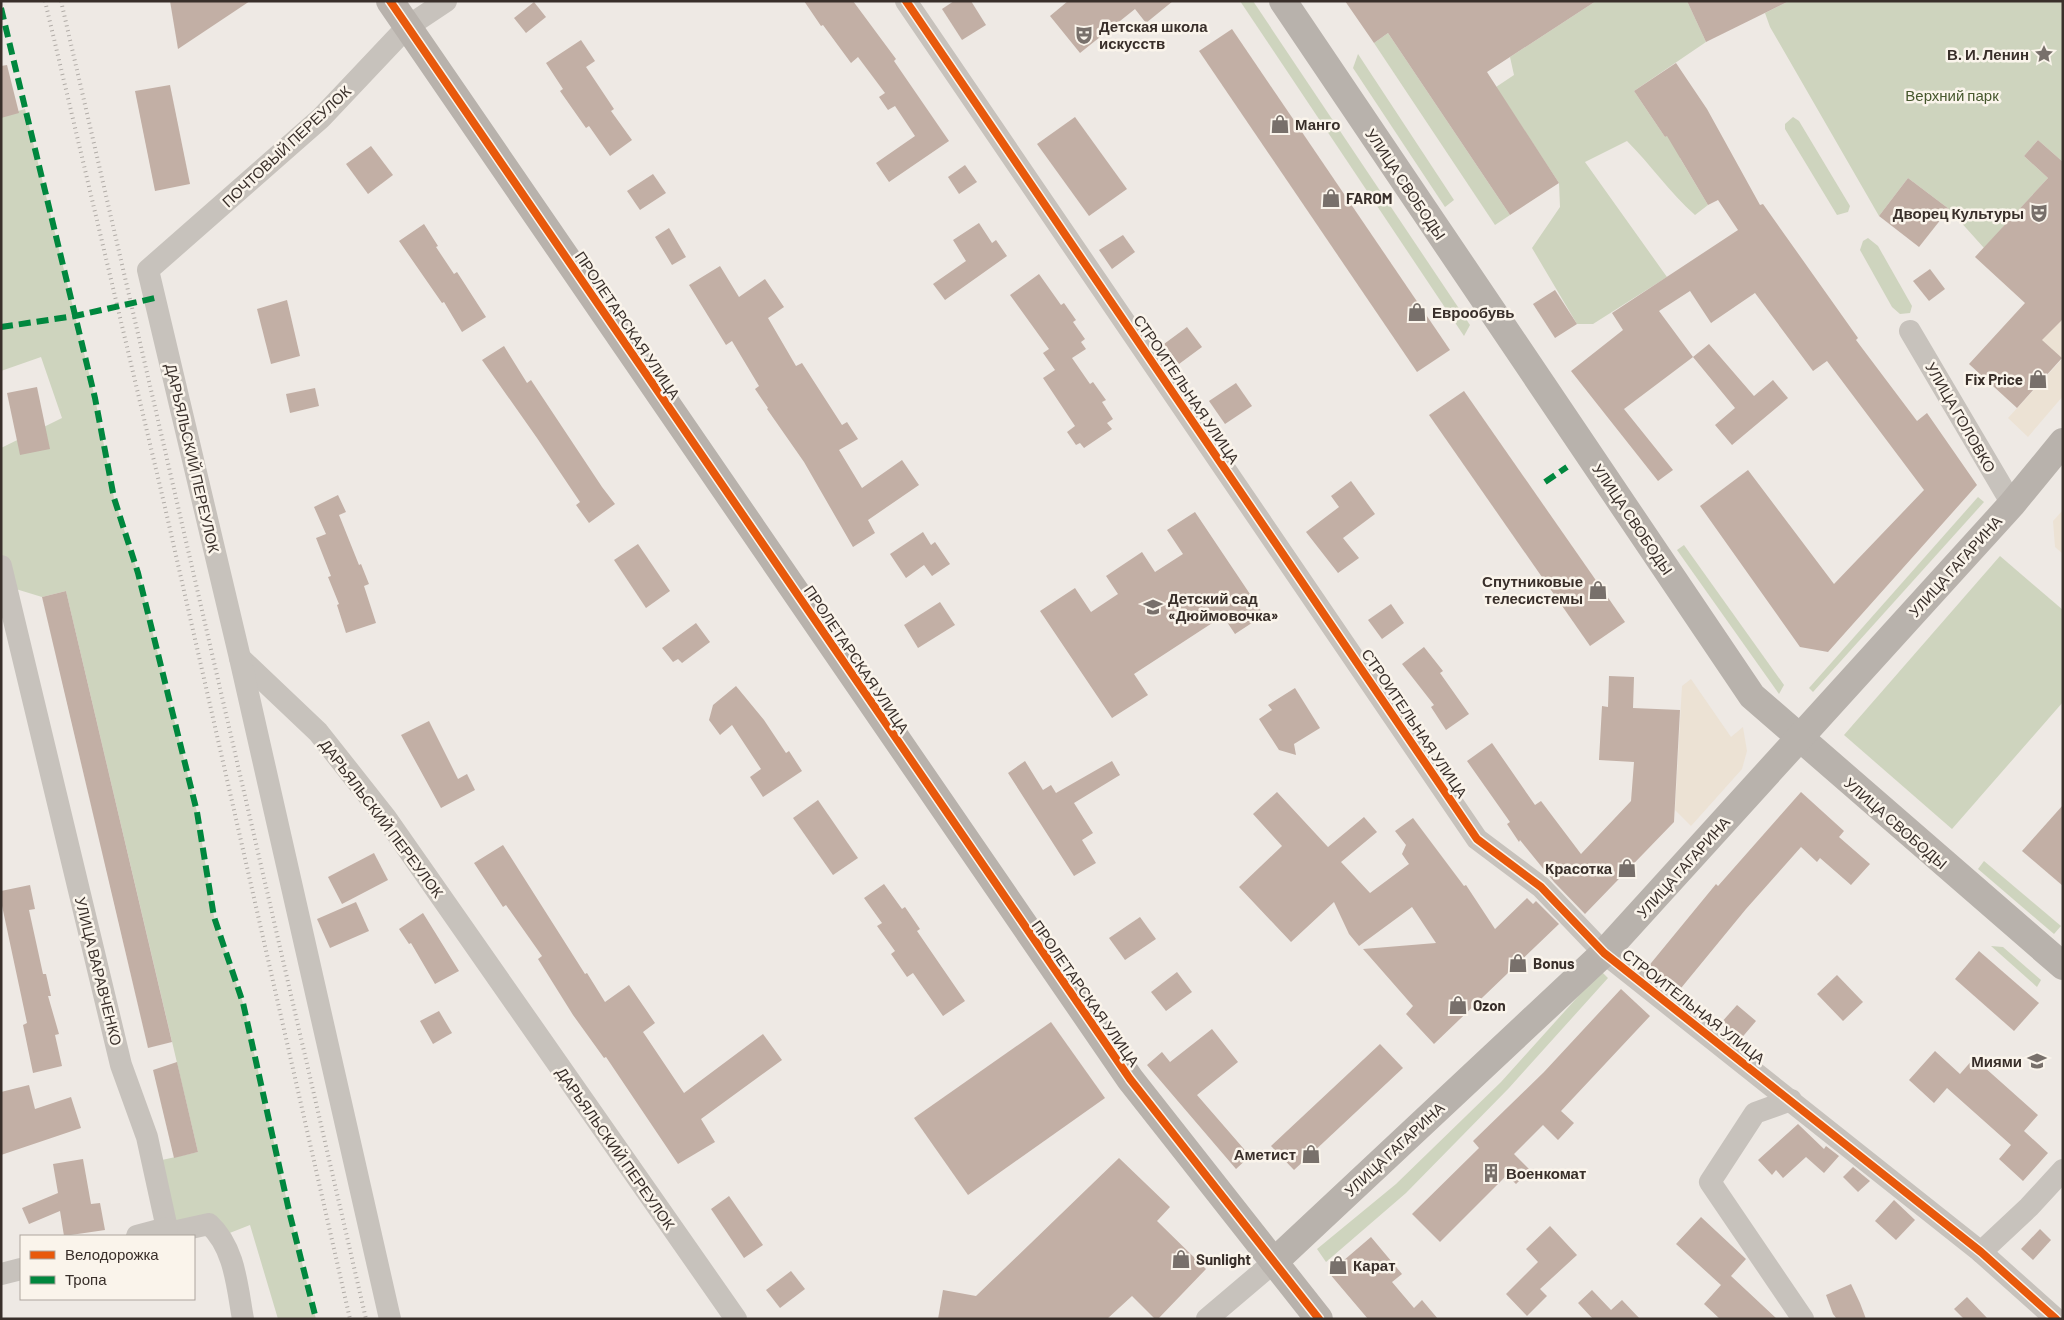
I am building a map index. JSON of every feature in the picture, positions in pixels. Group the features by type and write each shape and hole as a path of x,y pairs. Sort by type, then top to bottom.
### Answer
{"street":[{"name":"ПРОЛЕТАРСКАЯ УЛИЦА","path":"390,1 1102,1040 1130,1079 1319,1319"},
{"name":"ПОЧТОВЫЙ ПЕРЕУЛОК","path":"148,270 321,118 407,27 446,1"},
{"name":"СТРОИТЕЛЬНАЯ УЛИЦА","path":"906,1 1477,839 1541,887 1604,953 1981,1252 2056,1319"},
{"name":"УЛИЦА СВОБОДЫ","path":"1283,1 1752,696 1799,740 2063,966"},
{"name":"ДАРЬЯЛЬСКИЙ ПЕРЕУЛОК","path":"148,270 240,658 318,732 386,818 736,1319"},
{"name":"УЛИЦА ГОЛОВКО","path":"1910,331 2012,504"},
{"name":"УЛИЦА ГАГАРИНА","path":"1274,1262 1604,953 2012,504 2063,442"},
{"name":"УЛИЦА ВАРАВЧЕНКО","path":"1,566 121,1065 147,1137 167,1228"},
{"path":"240,658 390,1319"},
{"path":"1791,1100 1755,1114 1710,1182 1803,1319"},
{"path":"1981,1252 2029,1207 2063,1170"},
{"path":"141,1235 167,1228 168,1233 210,1224 222,1236 231,1260 243,1319"},
{"path":"1207,1319 1274,1262"},
{"path":"1,1274 20,1269"}],"green space":[{"path":"1240,1 1253,1 1470,325 1464,336"},
{"path":"1596,1 1687,1 1706,42 1634,91 1665,137 1707,109 1680,158 1708,205 1695,215 1677,198 1627,141 1585,162 1667,277 1593,324 1577,324 1532,248 1560,207 1559,183 1496,87 1514,75 1510,57"},
{"name":"Верхний парк","path":"1789,1 2063,1 2063,162 2038,140 2024,156 2048,178 1984,248 1949,209 1908,178 1879,216 1770,27 1765,13"},
{"path":"1388,33 1510,215 1495,225 1374,43"},
{"path":"1358,54 1454,200 1445,207 1353,68"},
{"path":"25,109 95,398 114,498 138,573 197,812 214,917 243,1003 290,1215 316,1319 278,1319 250,1225 222,1236 168,1233 153,1162 198,1152 66,591 42,597 6,586 1,558 1,448 62,418 41,357 1,371 1,116"},
{"path":"1793,117 1799,121 1850,206 1848,212 1837,215 1785,129 1785,124"},
{"path":"1868,238 1878,246 1912,306 1910,313 1900,314 1892,307 1860,250 1863,241"},
{"path":"1978,497 1984,502 1813,692 1809,688"},
{"path":"1684,545 1784,685 1779,694 1677,550"},
{"path":"2000,556 2063,610 2063,702 1952,829 1844,735"},
{"path":"1984,861 2061,926 2054,934 1978,869"},
{"path":"1991,946 2003,947 2041,980 2037,987"},
{"path":"1601,971 1608,978 1509,1088 1406,1193 1326,1262 1317,1249 1396,1184 1501,1082"}],"shaded area":[{"path":"2063,319 2063,396 2028,437 2008,418 2062,359 2033,332"},
{"path":"2063,510 2063,554 2055,547 2053,521"},
{"path":"1691,679 1731,737 1743,727 1747,751 1742,769 1691,826 1675,810 1682,686"}],"building":[{"path":"170,1 250,1 178,49"},
{"path":"804,1 853,1 896,59 894,61 949,141 889,182 876,163 915,136 895,106 888,110 879,97 885,93 858,57 851,63 823,25 821,26"},
{"path":"954,1 971,1 986,25 962,40 942,9"},
{"name":"Детская школа искусств","path":"1068,1 1173,1 1146,23 1135,9 1080,53 1050,16"},
{"path":"1345,1 1596,1 1487,72 1559,183 1510,215 1388,33 1374,43"},
{"path":"1687,1 1789,1 1706,42"},
{"path":"534,2 546,17 526,33 514,18"},
{"path":"1232,29 1450,350 1417,372 1199,51"},
{"path":"581,40 595,61 586,67 614,109 611,111 632,140 610,156 589,126 586,128 560,91 563,89 546,63"},
{"path":"1676,63 1707,109 1760,205 1763,204 1858,338 1856,340 1917,421 1927,413 1977,485 1828,652 1800,647 1700,506 1748,470 1834,584 1924,490 1827,361 1813,371 1755,293 1711,323 1690,291 1659,311 1693,357 1624,409 1673,470 1658,481 1571,371 1623,330 1612,313 1738,230 1718,200 1708,205 1667,136 1665,137 1634,91"},
{"path":"7,65 19,113 1,118 1,66"},
{"path":"170,85 190,184 155,191 135,91"},
{"path":"1075,117 1127,189 1089,216 1037,144"},
{"name":"Дворец Культуры","path":"2038,140 2063,162 2063,319 2042,340 2062,358 2017,408 1969,364 2025,303 1975,257 2048,178 2024,156"},
{"path":"371,146 393,175 368,194 346,164"},
{"path":"965,165 977,182 959,194 948,177"},
{"path":"653,174 666,193 640,210 627,191"},
{"path":"1908,178 1949,209 1919,247 1879,216"},
{"path":"979,223 992,243 996,240 1007,256 945,300 933,284 966,261 953,240"},
{"path":"424,224 438,246 436,247 454,274 457,272 486,317 462,332 444,302 442,303 399,241"},
{"path":"669,228 686,257 672,265 655,237"},
{"path":"1123,235 1135,252 1112,269 1099,250"},
{"path":"720,266 739,297 765,279 784,307 768,318 796,366 802,363 842,425 847,422 858,439 839,450 862,488 902,460 919,485 868,520 875,533 853,547 804,462 755,389 759,386 732,341 726,345 689,285"},
{"path":"1930,269 1945,289 1929,301 1913,281"},
{"path":"1039,274 1061,305 1064,303 1076,320 1073,322 1085,339 1081,342 1086,349 1072,358 1090,384 1093,382 1106,400 1102,402 1113,419 1107,423 1112,429 1084,448 1080,443 1076,445 1067,432 1075,426 1043,378 1055,370 1043,353 1049,349 1010,295"},
{"path":"1555,290 1577,324 1555,338 1533,304"},
{"path":"287,300 300,356 271,364 257,309"},
{"path":"1187,327 1202,347 1179,364 1164,344"},
{"path":"1709,344 1754,396 1773,380 1788,398 1732,445 1715,425 1735,408 1693,357"},
{"path":"504,346 527,383 531,380 615,504 589,523 576,505 580,502 482,360"},
{"path":"1236,383 1252,406 1225,424 1209,401"},
{"path":"37,387 50,449 20,455 7,393"},
{"path":"315,388 319,406 290,413 286,394"},
{"path":"1464,391 1625,622 1590,646 1429,415"},
{"path":"1351,481 1375,514 1343,538 1359,558 1338,573 1306,532 1339,507 1331,496"},
{"path":"338,495 346,512 339,515 359,565 361,564 369,584 364,586 376,623 346,633 337,605 339,604 328,577 331,576 316,538 326,534 314,507"},
{"path":"1195,512 1264,615 1235,634 1223,616 1134,674 1148,695 1112,718 1040,611 1075,588 1091,612 1118,594 1106,576 1142,552 1155,572 1183,554 1167,530"},
{"path":"923,532 931,545 935,542 950,564 932,576 924,565 906,578 890,554"},
{"path":"638,544 670,591 646,608 614,560"},
{"path":"66,591 172,1042 148,1048 42,597"},
{"path":"940,602 955,625 918,648 904,625"},
{"path":"1391,604 1404,623 1382,639 1368,620"},
{"path":"696,623 710,642 682,663 678,659 673,662 662,648"},
{"path":"1424,647 1443,671 1440,673 1469,714 1446,730 1431,707 1434,705 1402,664"},
{"path":"1609,676 1634,677 1633,708 1680,710 1674,822 1585,914 1554,882 1520,840 1519,842 1507,824 1510,822 1467,761 1492,743 1535,805 1541,801 1581,854 1631,801 1634,762 1599,760 1602,706 1608,707"},
{"path":"736,686 764,720 786,753 789,751 802,771 763,797 750,777 761,769 732,725 720,735 709,720 713,705"},
{"path":"1295,688 1320,728 1294,744 1296,755 1279,750 1259,719 1272,710 1268,705"},
{"path":"429,721 458,779 467,774 475,790 441,808 401,735"},
{"path":"1025,761 1043,790 1051,785 1056,793 1112,761 1120,775 1074,803 1093,833 1082,840 1096,863 1074,876 1008,773"},
{"path":"1277,792 1328,847 1364,817 1377,832 1341,862 1370,893 1409,864 1402,854 1406,845 1395,831 1413,818 1464,886 1466,885 1495,929 1527,898 1533,904 1536,901 1559,924 1434,1044 1406,1014 1413,1006 1363,949 1436,943 1412,907 1359,946 1349,934 1334,902 1291,942 1239,887 1282,846 1253,814"},
{"path":"1801,792 1844,831 1839,837 1870,864 1851,885 1820,858 1817,862 1801,847 1746,909 1677,993 1647,968 1716,884 1718,886"},
{"path":"818,800 858,858 833,875 793,818"},
{"path":"2063,805 2063,886 2022,851"},
{"path":"503,845 585,974 587,973 605,1002 629,985 655,1023 643,1032 684,1093 763,1034 782,1060 701,1119 715,1142 678,1164 606,1057 604,1058 573,1015 538,959 542,956 506,905 503,907 474,863"},
{"path":"374,853 388,880 342,904 328,877"},
{"path":"884,884 902,909 905,907 920,929 917,931 965,1001 943,1016 913,973 907,977 891,954 895,951 877,926 882,923 864,898"},
{"path":"30,885 35,909 29,910 43,974 46,974 51,996 48,996 59,1034 55,1035 62,1066 33,1073 23,1025 27,1023 1,901 1,891"},
{"path":"356,902 369,931 330,948 317,919"},
{"path":"423,913 459,971 435,984 411,943 409,944 399,929"},
{"path":"1140,917 1156,939 1125,960 1109,938"},
{"path":"1979,951 2039,1003 2014,1031 1955,979"},
{"path":"1177,972 1192,992 1166,1011 1151,992"},
{"path":"1837,975 1863,1002 1843,1021 1817,994"},
{"path":"1621,989 1650,1016 1561,1111 1574,1123 1558,1140 1543,1125 1514,1154 1530,1170 1516,1184 1507,1175 1440,1242 1412,1214 1479,1148 1473,1141 1544,1072"},
{"path":"1737,1005 1756,1021 1739,1041 1720,1024"},
{"path":"439,1011 452,1033 433,1044 420,1021"},
{"path":"1051,1022 1105,1098 968,1195 914,1118"},
{"path":"1212,1029 1238,1062 1197,1095 1250,1156 1236,1169 1147,1065 1162,1052 1170,1062"},
{"path":"1380,1044 1403,1068 1294,1170 1271,1146"},
{"path":"1935,1051 1960,1074 1974,1058 2038,1115 2024,1131 2048,1153 2023,1181 1999,1159 2011,1145 1947,1088 1934,1103 1909,1080"},
{"path":"177,1062 198,1152 174,1158 153,1070"},
{"path":"29,1085 35,1109 71,1097 81,1128 1,1155 1,1092"},
{"path":"1798,1124 1824,1149 1826,1146 1839,1156 1824,1173 1806,1157 1783,1178 1776,1170 1772,1175 1758,1160"},
{"path":"1119,1158 1170,1207 1157,1221 1206,1269 1158,1319 1155,1319 1132,1296 1107,1319 938,1319 943,1290 976,1296"},
{"path":"83,1159 91,1204 100,1203 105,1230 64,1235 60,1211 29,1224 22,1208 58,1193 53,1164"},
{"path":"1853,1167 1870,1181 1858,1192 1843,1177"},
{"path":"729,1196 763,1245 744,1258 711,1209"},
{"path":"1894,1200 1915,1220 1896,1240 1875,1221"},
{"path":"1701,1217 1746,1259 1731,1276 1777,1319 1720,1319 1704,1304 1721,1285 1676,1244"},
{"path":"1550,1226 1577,1255 1540,1289 1547,1296 1527,1316 1506,1294 1538,1262 1526,1249"},
{"path":"2040,1229 2051,1240 2033,1260 2021,1249"},
{"path":"1371,1237 1402,1274 1392,1282 1414,1308 1422,1300 1438,1319 1368,1319 1329,1273"},
{"path":"791,1271 805,1289 780,1308 766,1290"},
{"path":"1851,1284 1866,1319 1837,1319 1833,1314 1826,1295"},
{"path":"1592,1290 1611,1310 1622,1300 1640,1319 1593,1319 1578,1303"},
{"path":"1967,1297 1988,1319 1964,1319 1954,1309"}],"railway":[{"path":"45,1 164,503 350,1319"},
{"path":"61,1 366,1319"}],"marked path":[{"path":"1,8 95,398 114,498 138,573 197,812 214,917 243,1003 290,1215 316,1319"},
{"path":"1,327 75,316 155,298"},
{"path":"1545,482 1567,467"}],"cycle path":[{"path":"390,1 1130,1079 1319,1319"},
{"path":"906,1 1477,839 1541,887 1604,953 1981,1252 2056,1319"}],"place":[{"name":"Детская школа искусств","path":"1084,35"},
{"name":"В. И. Ленин","path":"2044,54"},
{"name":"Манго","path":"1280,124"},
{"name":"FAROM","path":"1331,198"},
{"name":"Дворец Культуры","path":"2039,213"},
{"name":"Еврообувь","path":"1417,312"},
{"name":"Fix Price","path":"2038,379"},
{"name":"Спутниковые телесистемы","path":"1598,590"},
{"name":"Детский сад «Дюймовочка»","path":"1153,607"},
{"name":"Красотка","path":"1627,868"},
{"name":"Bonus","path":"1518,963"},
{"name":"Ozon","path":"1458,1005"},
{"name":"Миями","path":"2037,1061"},
{"name":"Аметист","path":"1311,1154"},
{"name":"Военкомат","path":"1491,1173"},
{"name":"Sunlight","path":"1181,1259"},
{"name":"Карат","path":"1338,1265"}]}
